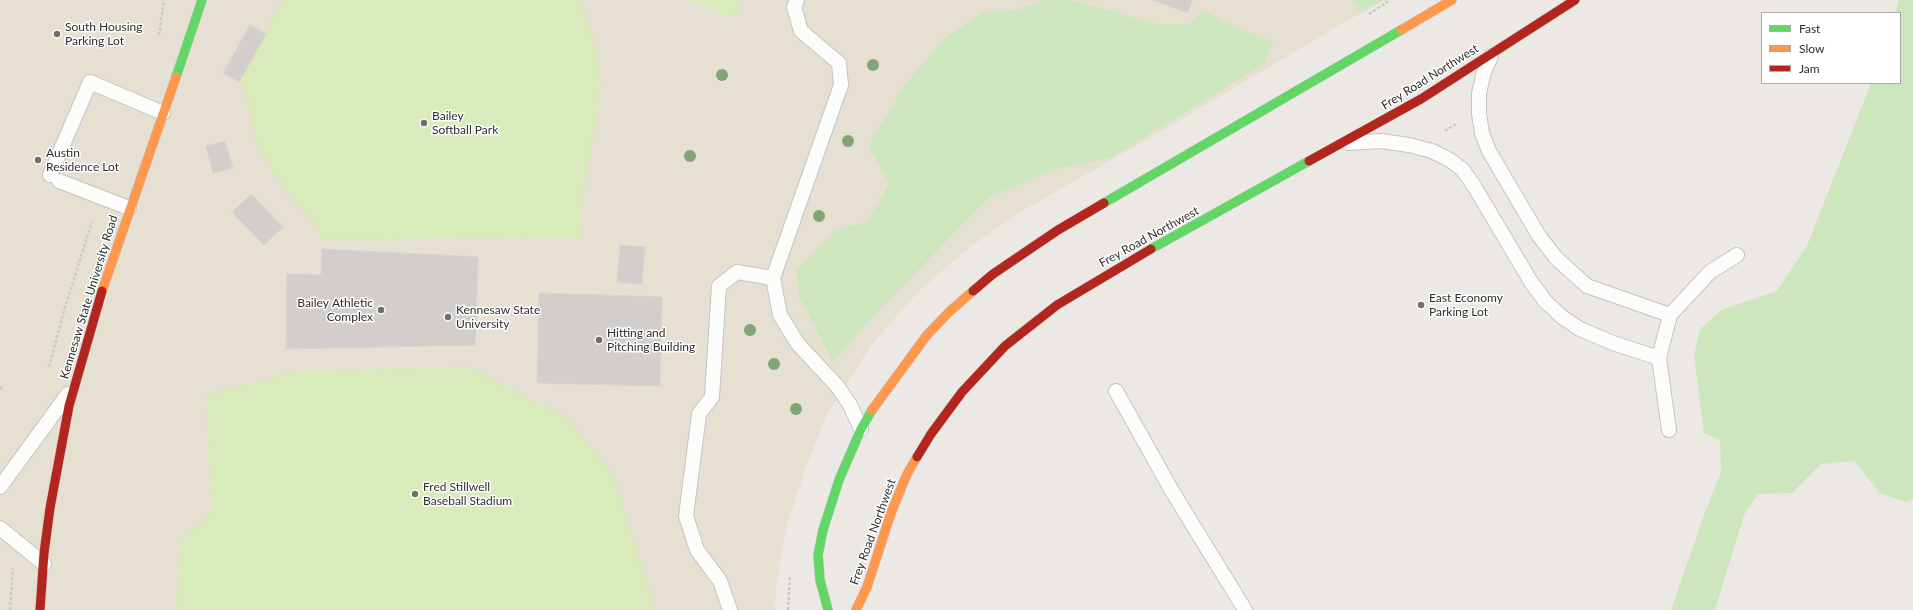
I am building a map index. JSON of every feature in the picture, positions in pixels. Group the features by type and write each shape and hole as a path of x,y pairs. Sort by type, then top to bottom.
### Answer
{"main road":[{"name":"Kennesaw State University Road","path":"40,610 44,564 57,465 74,386 97,306 129,208 202,0"},
{"path":"828,610 820,580 818,555 823,530 837,486 861,429 893,379 927,335 970,293 1015,258 1058,230 1452,0"},
{"name":"Frey Road Northwest","path":"856,610 867,587 891,513 907,474 931,434 962,392 1005,346 1057,305 1116,269 1342,144 1420,99 1575,0"}],"lane":[{"path":"797,0 794,6 801,31 839,63 841,85 772,278 780,315 798,344 838,387 861,429"},
{"path":"1493,52 1484,72 1479,93 1479,114 1482,133 1489,151 1539,236 1556,258 1588,286 1670,315"},
{"path":"129,208 54,178 90,82 163,113"},
{"path":"1342,144 1381,141 1409,145 1432,151 1450,160 1463,170 1474,186 1531,282 1545,301 1562,317 1580,329 1613,343 1659,358"},
{"path":"1669,430 1659,358 1670,315 1710,272 1737,255"},
{"path":"730,610 720,581 697,550 686,516 698,414 712,397 719,286 737,272 772,278"},
{"path":"0,487 74,386"},
{"path":"1116,391 1172,490 1245,610"},
{"path":"0,528 44,564"}],"path":[{"path":"1442,133 1461,122"},
{"path":"48,371 65,307 92,222"},
{"path":"10,610 13,564"}],"shaded area":[{"name":"Kennesaw State University","path":"0,0 1386,0 1343,23 1174,124 1022,211 971,246 921,289 872,344 826,416 805,470 787,525 777,578 775,610 0,610"}],"green space":[{"name":"Bailey Softball Park","path":"283,0 578,0 591,31 598,58 601,83 580,213 581,237 324,239 309,217 285,190 259,148 255,139 248,102 239,82"},
{"path":"687,0 741,0 735,18"},
{"path":"1044,0 1071,0 1158,24 1189,24 1203,10 1233,26 1273,42 1264,64 1110,158 1055,169 990,197 872,317 833,362 800,298 796,270 835,230 868,221 889,183 868,146 906,83 945,38 984,11 1014,11"},
{"path":"1352,0 1383,0 1360,13"},
{"path":"1899,0 1913,0 1913,499 1906,502 1880,493 1854,461 1821,464 1792,493 1758,494 1744,515 1715,610 1671,610 1704,515 1721,472 1720,440 1704,433 1694,356 1700,329 1723,309 1777,291 1807,246 1871,84 1901,84 1901,12 1895,12"},
{"name":"Fred Stillwell Baseball Stadium","path":"469,367 566,417 613,475 655,610 176,610 179,540 211,513 206,396 300,370"}],"building":[{"path":"1153,0 1192,0 1188,13"},
{"path":"250,25 266,34 239,82 223,73"},
{"path":"225,141 233,168 213,173 206,146"},
{"path":"251,194 283,227 264,245 232,212"},
{"path":"620,245 645,247 642,284 617,282"},
{"name":"Bailey Athletic Complex","path":"322,249 478,257 475,345 286,349 287,274 321,275"},
{"name":"Hitting and Pitching Building","path":"539,293 662,297 660,386 537,383"}],"traffic: fast":[{"path":"176,77 202,0"},
{"path":"1104,203 1401,30"},
{"path":"1151,249 1309,161"},
{"path":"828,610 820,580 818,555 823,530 839,480 861,429 872,410"}],"traffic: slow":[{"path":"1401,30 1452,0"},
{"path":"102,291 176,77"},
{"path":"872,410 927,335 949,312 973,291"},
{"path":"856,610 867,587 891,513 907,474 917,457"}],"traffic: jam":[{"path":"1309,161 1421,99 1575,0"},
{"path":"973,291 993,274 1058,230 1104,203"},
{"path":"917,457 931,434 962,392 1005,346 1057,305 1151,249"},
{"path":"40,610 44,553 50,508 69,406 102,291"}],"place":[{"name":"South Housing Parking Lot","path":"57,34"},
{"name":"Bailey Softball Park","path":"424,123"},
{"name":"Austin Residence Lot","path":"38,160"},
{"name":"East Economy Parking Lot","path":"1421,305"},
{"name":"Bailey Athletic Complex","path":"381,310"},
{"name":"Kennesaw State University","path":"448,317"},
{"name":"Hitting and Pitching Building","path":"599,340"},
{"name":"Fred Stillwell Baseball Stadium","path":"415,494"}]}
